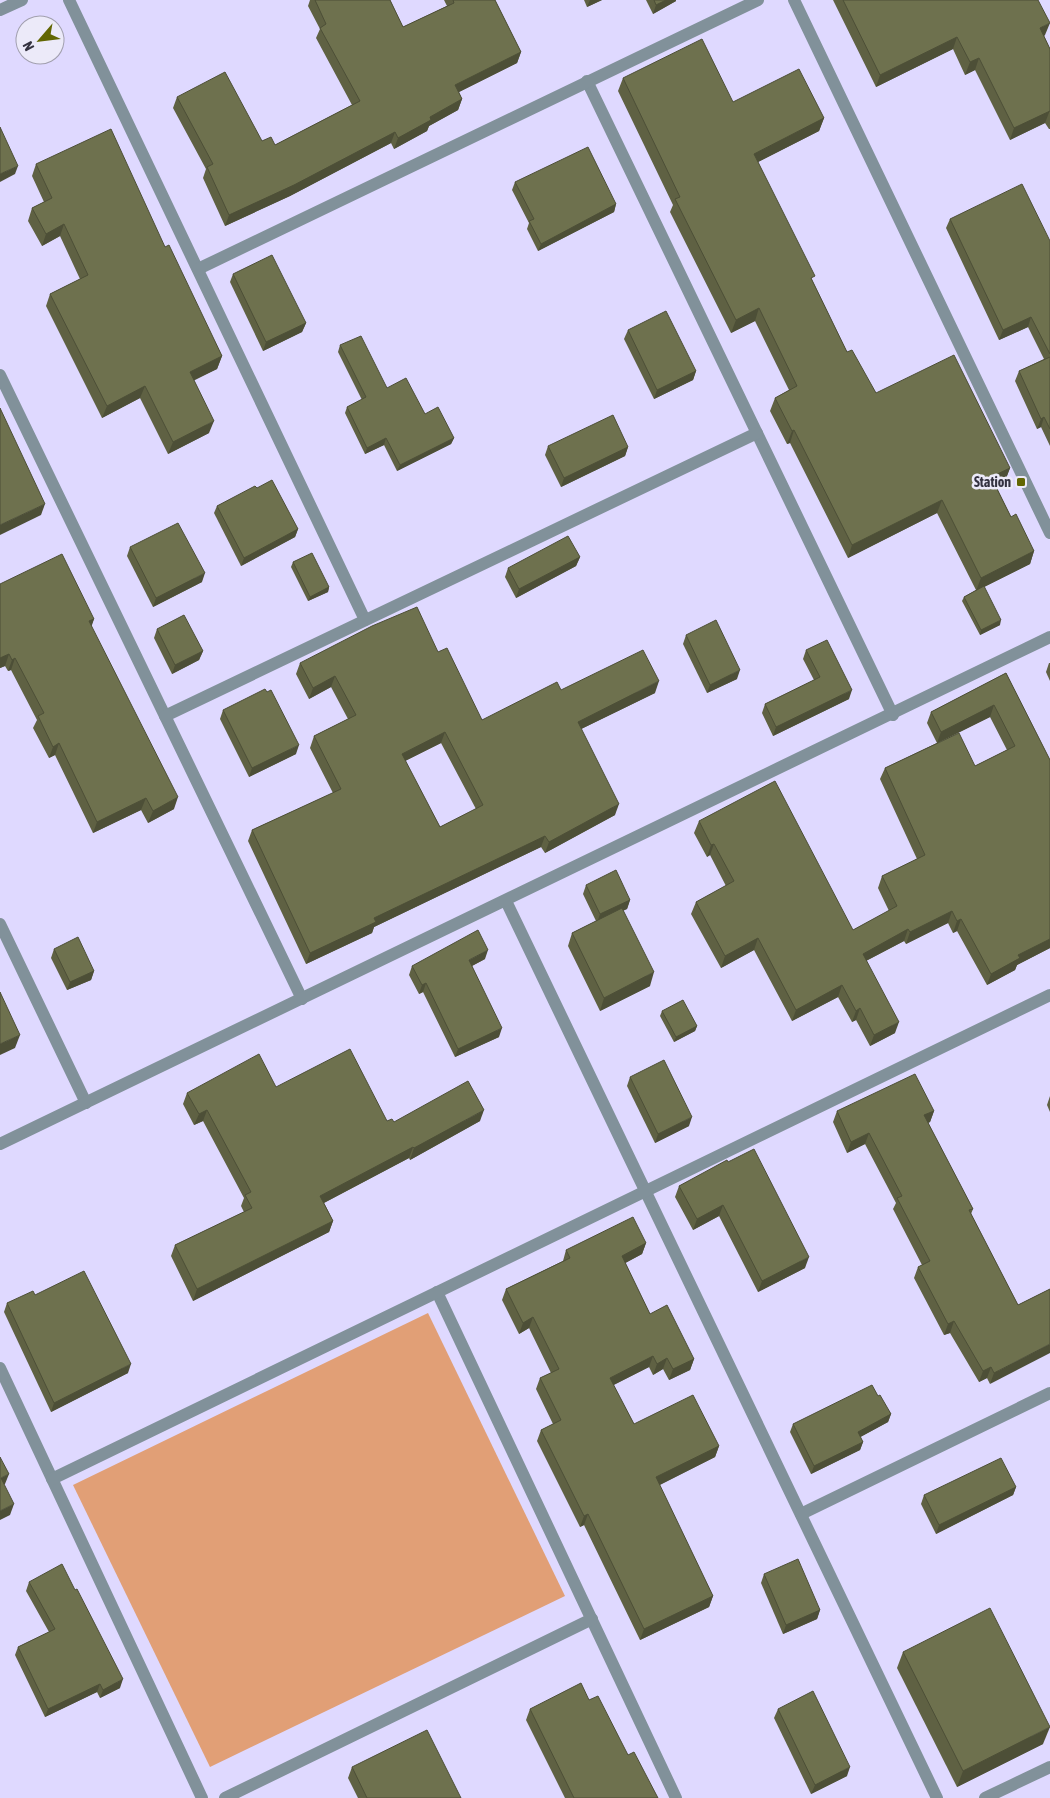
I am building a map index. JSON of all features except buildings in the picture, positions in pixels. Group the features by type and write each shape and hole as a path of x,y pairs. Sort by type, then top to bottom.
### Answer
{"street":[{"path":"0,10 22,0"},
{"path":"69,0 365,620"},
{"path":"198,270 758,0"},
{"path":"794,0 1050,533"},
{"path":"587,81 893,715"},
{"path":"0,375 302,999"},
{"path":"165,716 757,432"},
{"path":"0,1144 893,715 1050,637"},
{"path":"506,901 937,1798"},
{"path":"0,924 86,1103"},
{"path":"52,1479 1050,995"},
{"path":"437,1292 676,1798"},
{"path":"0,1368 202,1798"},
{"path":"801,1514 1050,1393"},
{"path":"225,1798 592,1620"},
{"path":"985,1798 1050,1766"}],"shaded area":[{"path":"428,1313 565,1596 210,1767 73,1485"}],"place":[{"name":"Station","path":"1021,482"}]}
